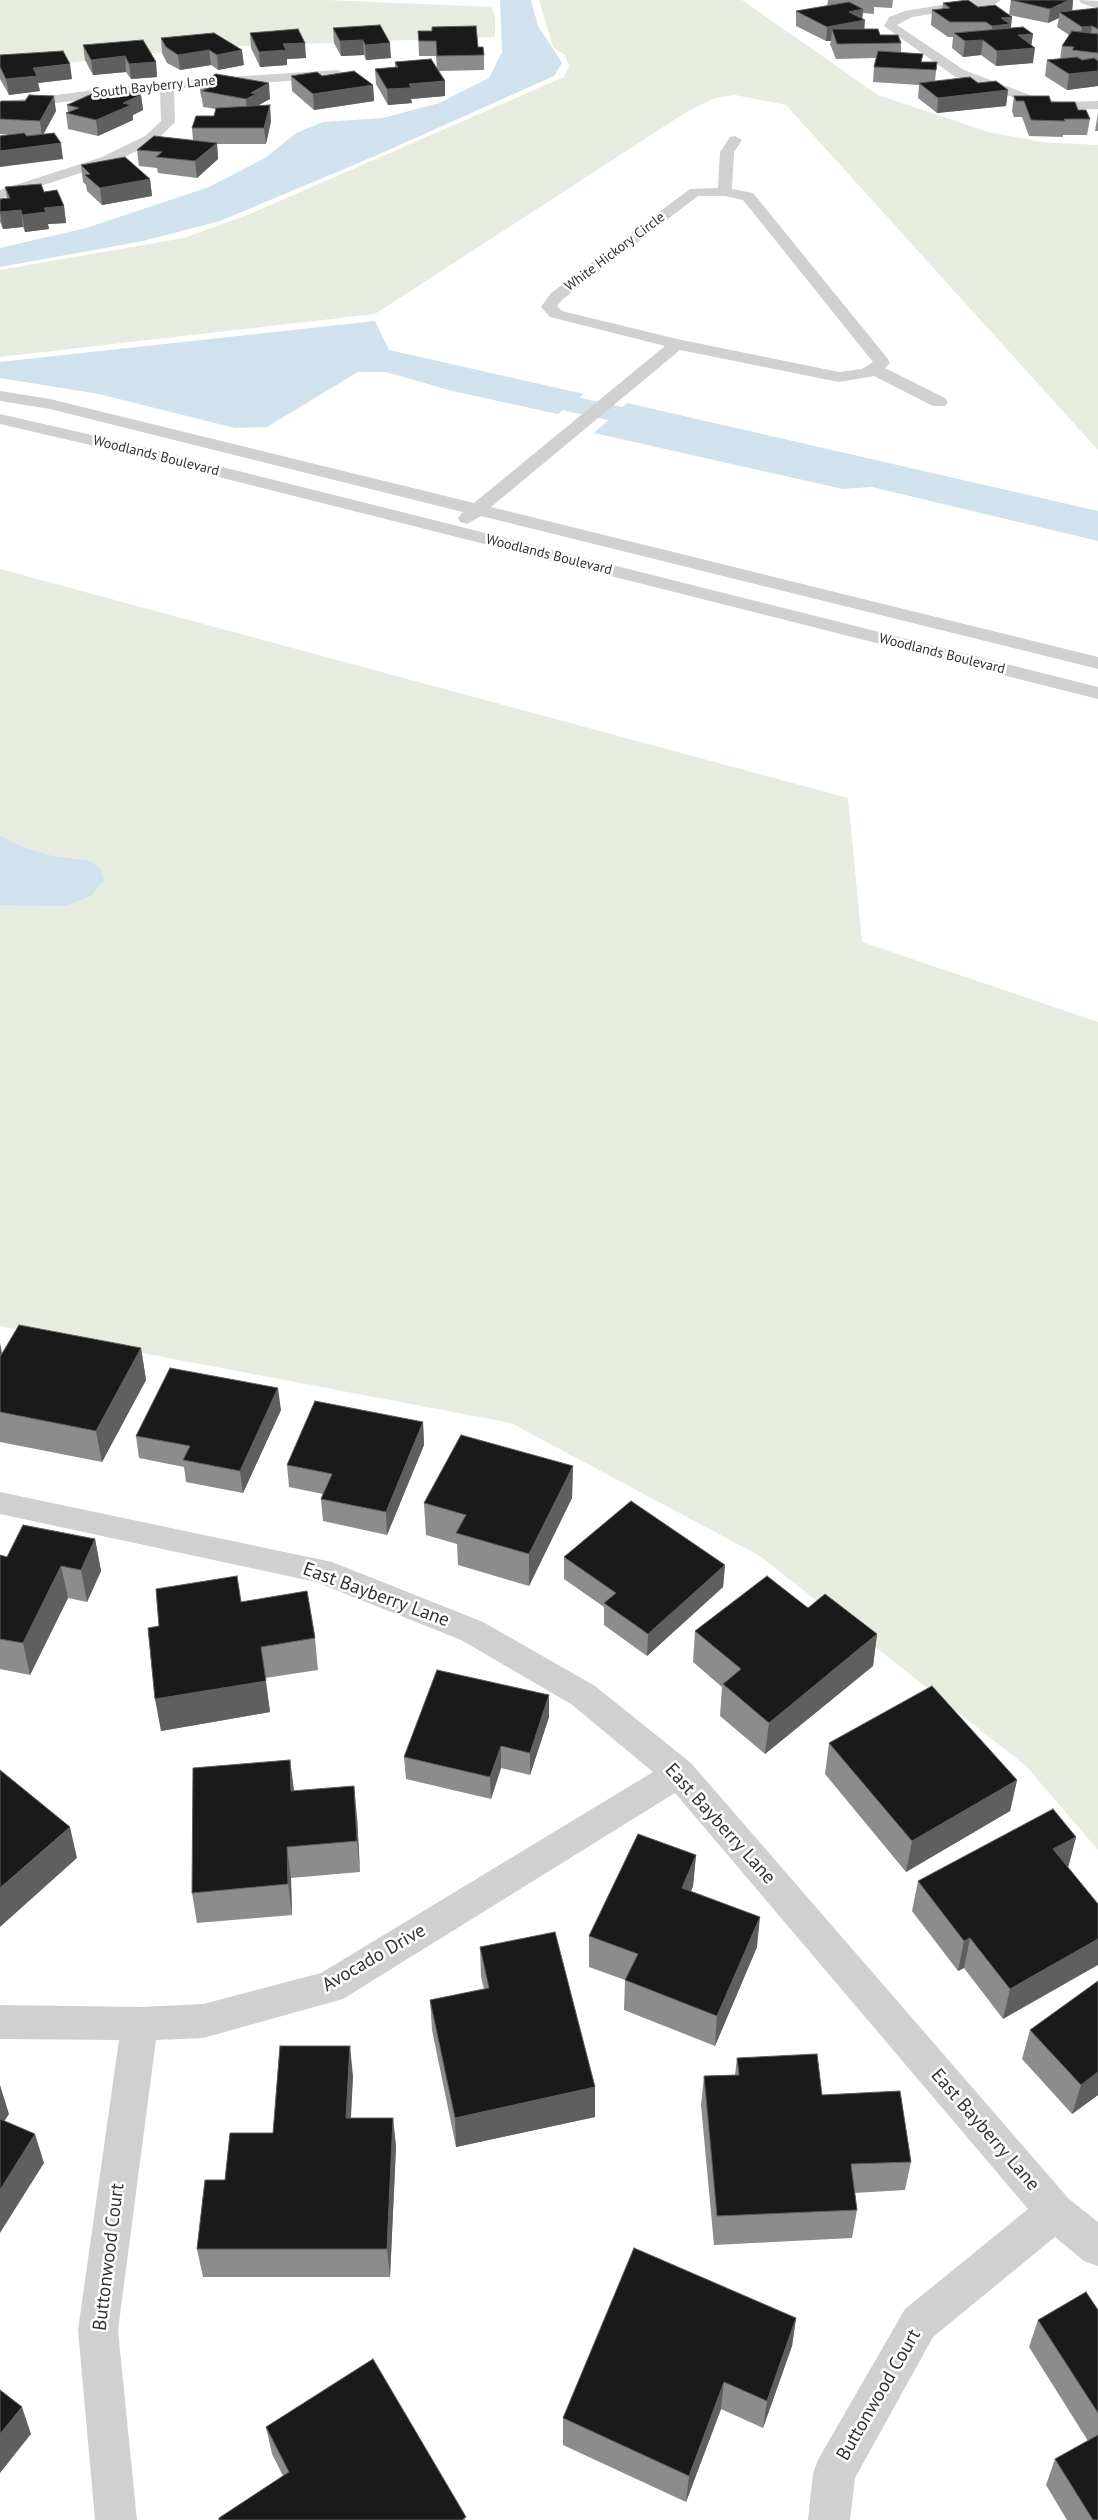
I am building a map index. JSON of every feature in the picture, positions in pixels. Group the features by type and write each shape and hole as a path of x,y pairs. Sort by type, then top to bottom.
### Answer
{"street":[{"path":"995,0 909,14 893,20 890,26 959,72 1031,100 1060,106 1098,105"},
{"path":"1086,0 1098,5"},
{"name":"South Bayberry Lane","path":"0,106 167,85 338,74"},
{"path":"0,195 107,160 150,139 168,122 167,85"},
{"path":"725,192 727,152 735,140"},
{"name":"White Hickory Circle","path":"695,192 725,192 748,196 882,363 866,374 839,378 677,344 556,314 550,307 557,296 695,192"},
{"path":"453,531 476,509 677,344"},
{"path":"874,368 939,402"},
{"name":"Woodlands Boulevard","path":"0,396 50,404 1098,663"},
{"name":"Woodlands Boulevard","path":"0,419 1098,693"},
{"name":"East Bayberry Lane","path":"0,1503 321,1571 472,1631 583,1695 679,1774 1056,2212 1098,2247"},
{"name":"Avocado Drive","path":"0,2022 140,2024 203,2021 330,1987 679,1774"},
{"name":"Buttonwood Court","path":"116,2520 98,2330 140,2024"},
{"name":"Buttonwood Court","path":"829,2520 834,2473 919,2323 1056,2212"}],"shaded area":[{"path":"0,0 327,0 492,7 495,17 495,37 219,47 0,70"},
{"path":"539,0 742,0 878,95 988,132 1042,142 1098,145 1098,450 786,105 735,95 715,98 688,111 375,314 0,357 0,270 184,238 250,214 564,77 569,66 565,55 553,47"},
{"path":"0,569 848,798 862,942 1098,1022 1098,1850 1026,1766 760,1556 511,1423 0,1326"}],"water":[{"path":"500,0 531,0 538,26 562,63 554,76 375,156 220,221 143,241 0,267 0,248 86,228 209,187 265,158 296,133 323,122 383,118 439,103 489,78 502,52"},
{"path":"375,321 389,350 584,394 558,414 452,391 386,372 358,372 267,427 235,428 99,394 0,378 0,362"},
{"path":"627,403 1098,511 1098,541 872,487 843,489 594,433"},
{"path":"0,836 25,848 52,856 89,861 99,867 104,880 91,896 65,906 0,905"}],"building":[{"path":"968,0 978,7 995,5 1012,17 1001,18 1010,24 992,26 986,22 950,22 932,10 950,8 943,3"},
{"path":"1011,0 1069,0 1050,9"},
{"path":"849,2 863,9 849,12 865,20 827,27 796,11"},
{"path":"1098,8 1098,29 1092,26 1082,27 1059,12"},
{"path":"380,25 390,43 365,45 363,40 340,41 333,28"},
{"path":"476,26 478,47 483,47 484,55 437,56 436,41 419,41 418,31 432,31 432,27"},
{"path":"1023,27 1033,34 1018,35 1035,48 997,51 983,40 965,41 954,33"},
{"path":"298,29 305,43 283,44 286,50 259,52 250,33"},
{"path":"832,29 878,29 880,35 898,35 901,43 837,44"},
{"path":"1072,31 1098,34 1098,53 1072,50 1074,47 1062,46"},
{"path":"214,33 242,50 217,55 209,50 178,55 166,47 161,38"},
{"path":"143,40 156,62 129,64 125,56 91,60 83,45"},
{"path":"63,51 70,64 33,68 37,76 6,79 0,67 0,55"},
{"path":"878,51 923,54 921,62 937,62 936,70 874,67"},
{"path":"1077,57 1082,60 1094,58 1098,61 1098,71 1069,74 1047,60"},
{"path":"431,59 445,81 409,84 411,88 387,89 375,69 398,67 395,62"},
{"path":"354,71 373,85 313,94 291,76 317,72 322,76"},
{"path":"216,74 269,83 251,93 256,94 246,99 202,91 215,85 199,82"},
{"path":"970,77 978,83 996,81 1008,90 938,98 919,83"},
{"path":"123,91 141,95 123,103 131,105 96,120 66,113 79,108 67,105 94,93 110,96"},
{"path":"29,95 54,96 40,121 0,119 1,101 25,101"},
{"path":"1014,96 1049,96 1051,102 1075,102 1078,110 1086,110 1090,119 1064,119 1065,121 1031,120 1024,101 1016,101"},
{"path":"270,105 264,128 192,128 196,116 214,116 216,108"},
{"path":"24,133 27,136 54,133 61,143 0,151 0,136"},
{"path":"154,136 217,143 195,161 156,157 162,152 137,150"},
{"path":"125,157 150,179 100,188 85,175 90,174 81,165"},
{"path":"41,184 44,192 57,190 64,206 44,208 46,212 22,215 21,210 0,212 0,199 10,198 5,187"},
{"path":"19,1325 141,1348 96,1431 0,1412 0,1357"},
{"path":"170,1368 278,1388 240,1471 183,1460 190,1446 136,1436"},
{"path":"315,1401 423,1422 386,1512 321,1499 332,1474 287,1465"},
{"path":"461,1435 573,1466 529,1554 456,1533 466,1515 424,1503"},
{"path":"631,1501 725,1565 648,1634 604,1603 616,1593 564,1557"},
{"path":"23,1525 95,1539 81,1570 61,1566 23,1643 0,1639 0,1555 7,1557"},
{"path":"237,1576 241,1602 307,1591 315,1638 261,1647 266,1681 155,1699 148,1628 159,1626 156,1589"},
{"path":"767,1576 808,1608 825,1594 877,1634 769,1723 723,1684 741,1669 695,1631"},
{"path":"437,1670 549,1695 530,1753 501,1746 490,1777 404,1757"},
{"path":"932,1686 1017,1780 912,1841 829,1743"},
{"path":"290,1760 291,1791 354,1786 357,1841 287,1847 288,1884 192,1893 193,1768"},
{"path":"0,1770 70,1827 0,1888"},
{"path":"1053,1809 1076,1837 1053,1849 1098,1904 1098,1939 1010,1989 970,1938 964,1941 918,1881"},
{"path":"638,1834 696,1855 682,1888 760,1917 717,2016 625,1980 638,1954 589,1936"},
{"path":"555,1932 595,2087 455,2118 430,2000 489,1988 480,1947"},
{"path":"1098,1981 1098,2072 1081,2085 1030,2030"},
{"path":"280,2046 350,2046 346,2118 393,2118 387,2249 197,2249 205,2180 225,2180 230,2133 273,2133"},
{"path":"817,2054 822,2095 900,2091 911,2162 851,2164 857,2210 717,2216 704,2076 739,2075 737,2058"},
{"path":"0,2119 35,2134 0,2190"},
{"path":"634,2248 796,2318 767,2401 724,2382 689,2476 563,2418"},
{"path":"1086,2292 1098,2310 1098,2413 1038,2320"},
{"path":"373,2359 466,2517 462,2520 219,2520 219,2518 289,2472 266,2427"},
{"path":"0,2390 22,2407 0,2434"},
{"path":"1098,2435 1098,2520 1093,2520 1055,2459"}],"waterway":[{"path":"513,391 675,427"}]}
